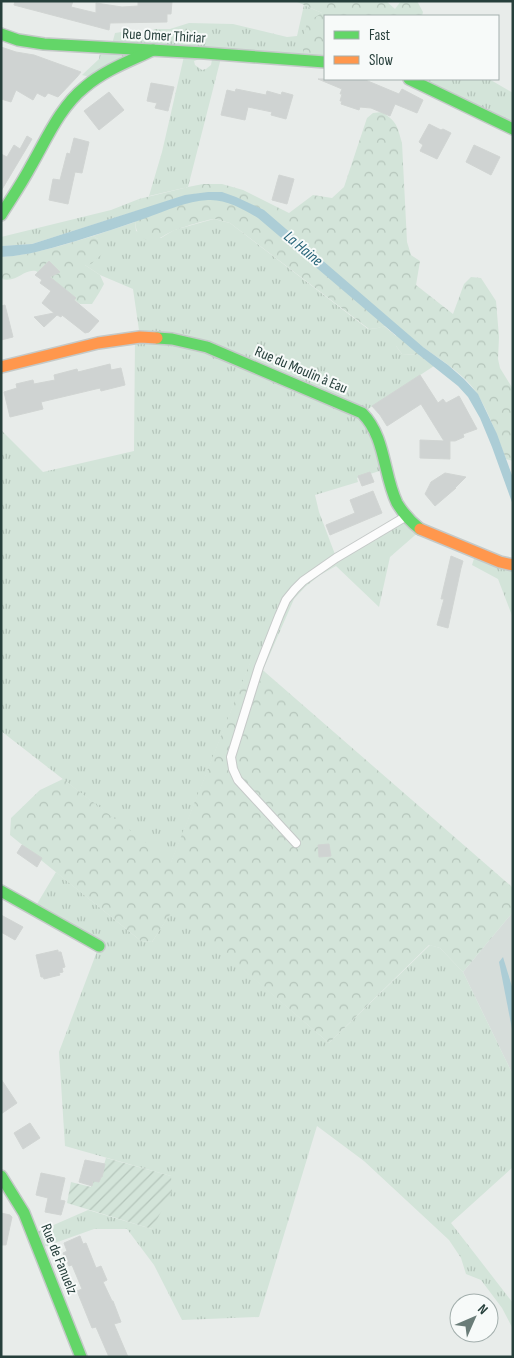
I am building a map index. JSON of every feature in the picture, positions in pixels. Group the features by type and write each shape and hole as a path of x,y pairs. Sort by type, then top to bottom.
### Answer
{"street":[{"name":"Rue Omer Thiriar","path":"1,34 18,40 44,44 324,62"},
{"path":"1,215 67,104 97,79 153,50"},
{"path":"411,80 513,130"},
{"name":"Rue du Moulin à Eau","path":"1,367 80,347 140,337 172,339 207,347 362,413 368,418 377,432 392,491 405,517 422,530 512,567"},
{"path":"1,891 99,946"},
{"name":"Rue de Fanuelz","path":"1,1176 24,1213 81,1357"}],"lane":[{"path":"296,843 238,780 233,769 231,757 259,667 286,600 302,581 336,558 405,517"}],"shaded area":[{"path":"513,912 513,1075 463,972"}],"green space":[{"path":"295,1 386,1 395,9 401,1 417,1 423,12 422,15 324,15 324,62 303,60 303,40 307,22 322,13"},
{"path":"304,5 322,13 303,60 222,54 188,187 149,196 162,152 185,52 153,50 97,79 82,75 99,59 101,47 111,48 115,33 128,31 151,34 154,29 170,29 189,23 233,24 287,37 297,36","holes":["213,54 211,65 202,70 195,65 194,61"]},
{"path":"411,80 491,80 513,93 513,129"},
{"path":"382,112 396,124 402,143 407,242 411,255 420,261 416,285 453,314 464,284 471,277 481,278 496,301 499,337 498,359 500,368 513,389 513,461 506,459 494,427 478,395 467,381 446,363 423,347 419,355 402,354 396,346 396,335 385,326 369,329 230,223 215,219 206,220 151,240 143,238 136,229 135,216 139,199 203,184 222,184 243,190 289,213 313,195 332,198 344,187 367,118 373,113"},
{"path":"139,199 136,211 32,244 1,246 1,237 111,210"},
{"path":"214,219 230,223 368,329 384,326 396,336 396,346 402,354 419,355 434,366 362,413 386,469 357,478 358,482 315,495 319,512 336,557 405,517 421,530 390,557 379,607 336,566 320,575 294,599 263,670 251,661 171,863 1,731 1,432 43,472 134,451 135,338 140,337 133,289 100,275 85,265 98,239 93,236 135,222 136,231 161,238 174,230"},
{"path":"93,236 98,239 102,254 91,264 85,265 100,275 104,284 92,304 80,304 36,271 27,272 12,279 1,279 1,257 36,252"},
{"path":"476,552 513,565 513,618 498,579 472,565"},
{"path":"251,660 513,889 513,912 463,972 440,948 429,945 329,1043 173,910 152,942 141,941 10,835 11,818 40,790 63,779 171,862"},
{"path":"56,872 141,941 152,942 173,909 329,1043 430,945 440,948 463,972 513,1075 513,1167 451,1223 513,1303 513,1329 499,1304 499,1293 491,1293 481,1280 466,1274 461,1258 449,1240 364,1161 317,1126 259,1317 182,1320 154,1265 127,1229 94,1229 38,1249 33,1234 88,1210 152,1229 171,1176 65,1146 59,1052 99,946 34,909"},
{"path":"106,1158 171,1176 172,1191 152,1229 67,1203 71,1182 91,1187 94,1177 100,1178"}],"water":[{"name":"La Haine","path":"222,192 264,210 423,347 464,379 478,394 497,434 513,478 513,505 480,418 468,397 458,386 258,218 240,208 215,200 192,202 76,241 30,253 1,257 1,246 32,244 185,195"},
{"path":"503,957 513,990 513,1034 499,962"}],"building":[{"path":"15,1 73,1 71,7 96,13 96,3 122,7 138,6 138,2 172,1 171,14 167,14 167,22 110,23 109,30 14,5"},
{"path":"1,47 34,55 81,72 58,97 48,93 45,97 37,93 33,100 16,90 11,102 1,99"},
{"path":"318,79 365,80 399,94 402,89 423,100 417,113 395,104 390,116 371,108 360,107 359,110 341,104 342,94 340,94 342,89"},
{"path":"151,83 174,87 168,111 155,108 157,103 147,101"},
{"path":"236,89 266,95 267,91 281,95 282,92 293,95 286,119 271,115 272,112 248,107 245,120 221,115 227,90 235,92"},
{"path":"109,92 124,110 99,130 84,111"},
{"path":"429,124 451,133 437,159 420,151 423,145 419,142"},
{"path":"27,136 32,139 1,191 1,154 7,157 14,145 20,149"},
{"path":"74,138 89,142 82,173 75,172 68,204 49,200 53,179 60,180 67,153 70,154"},
{"path":"474,145 500,157 491,175 466,162"},
{"path":"279,175 294,179 287,204 272,200"},
{"path":"49,261 60,272 50,277 76,298 74,300 99,321 89,332 85,333 62,315 61,317 57,315 44,327 34,317 54,313 42,303 51,291 40,283 42,280 35,275"},
{"path":"5,305 13,337 1,340 1,306"},
{"path":"110,364 111,370 121,368 125,385 101,391 100,388 41,402 43,409 10,417 4,392 17,388 16,384 33,380 34,384 55,380 54,375 77,369 78,372"},
{"path":"420,375 438,403 443,399 446,403 459,396 477,429 463,434 464,437 455,441 450,441 450,459 420,458 420,440 444,441 421,404 387,426 372,406"},
{"path":"370,472 374,482 362,486 358,476"},
{"path":"445,473 466,477 435,506 425,494 431,482"},
{"path":"373,491 382,513 330,535 326,525 355,513 350,500"},
{"path":"451,556 463,561 448,628 437,625 444,599 441,599"},
{"path":"329,844 331,856 319,857 318,845"},
{"path":"22,845 42,858 37,867 17,853"},
{"path":"1,915 23,927 15,940 1,932"},
{"path":"58,950 58,952 61,952 65,967 62,968 63,972 59,973 60,975 44,979 41,977 36,955"},
{"path":"1,1079 17,1103 1,1114"},
{"path":"30,1123 40,1138 23,1149 14,1133"},
{"path":"85,1160 105,1164 102,1177 99,1182 93,1181 92,1186 79,1182"},
{"path":"41,1173 65,1178 60,1200 65,1201 61,1215 45,1212 48,1198 36,1195"},
{"path":"1,1213 12,1217 6,1245 1,1245"},
{"path":"80,1236 83,1244 86,1243 96,1268 101,1266 107,1280 103,1282 121,1322 114,1324 128,1357 109,1357 96,1327 92,1328 77,1291 82,1289 72,1265 69,1266 63,1253 67,1251 64,1243"}],"traffic: fast":[{"path":"1,34 18,40 44,44 324,62"},
{"path":"1,215 24,179 61,113 76,95 118,66 153,50"},
{"path":"411,80 513,129"},
{"path":"157,338 172,339 207,347 362,413 376,433 392,492 397,503 407,517 420,529"},
{"path":"1,891 99,946"},
{"path":"1,1176 24,1213 81,1357"}],"traffic: slow":[{"path":"1,367 98,343 140,337 157,338"},
{"path":"420,529 500,562 513,565"}]}
